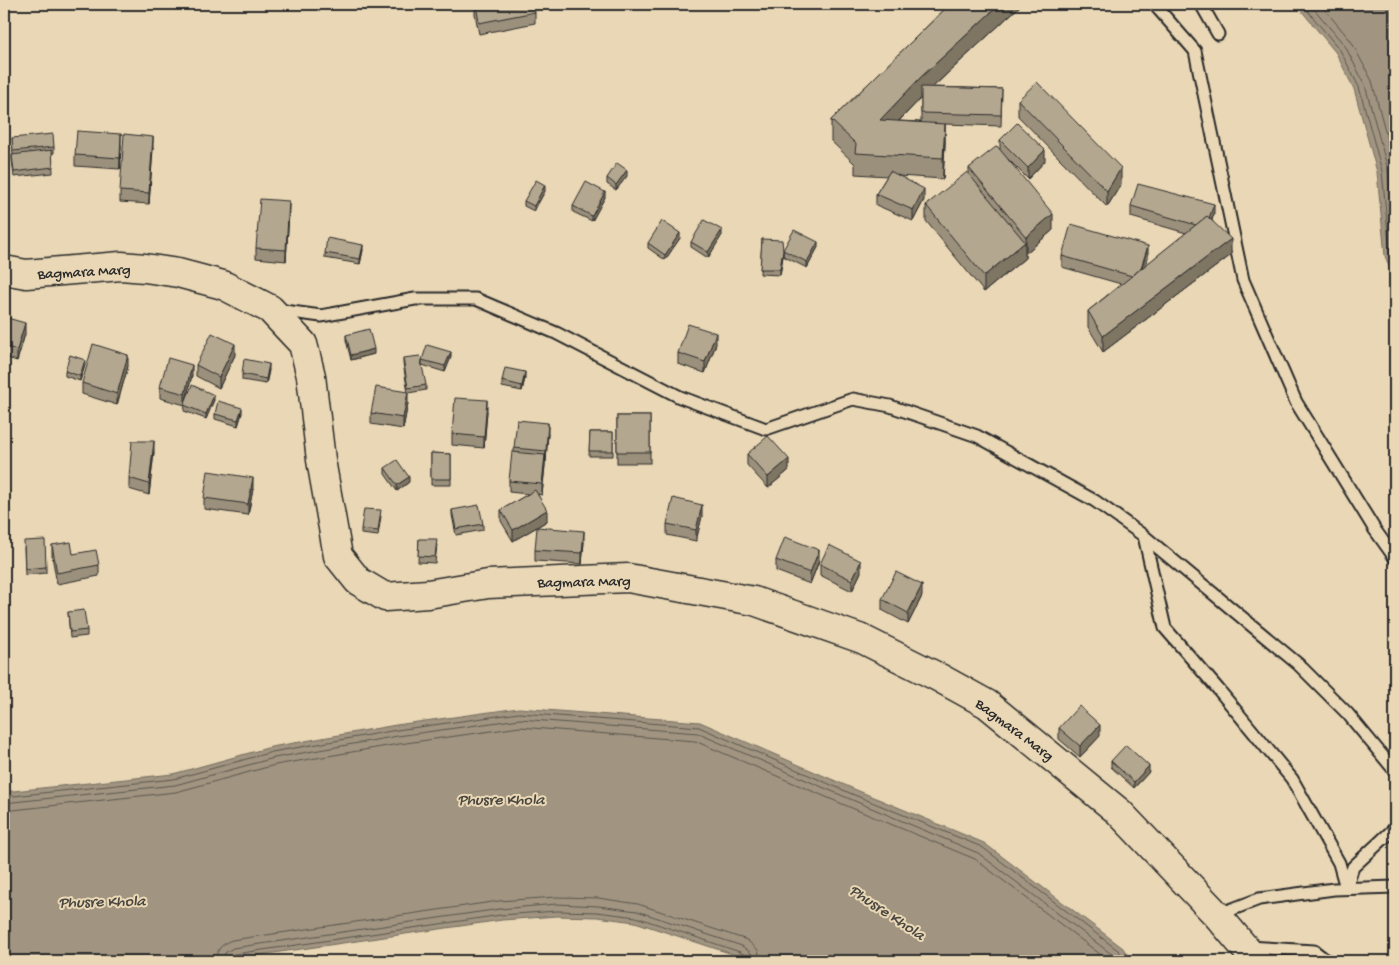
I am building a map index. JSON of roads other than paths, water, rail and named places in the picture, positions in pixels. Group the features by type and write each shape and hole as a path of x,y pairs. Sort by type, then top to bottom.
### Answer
{"main road":[{"name":"Bagmara Marg","path":"4,270 26,274 121,266 144,268 178,273 223,285 270,309 303,344 312,376 321,460 338,556 358,581 385,597 428,594 488,584 628,578 754,601 862,639 987,704 1118,812 1217,915 1249,954"}],"lane":[{"path":"1154,4 1194,51 1243,280 1296,402 1375,530 1395,558"},
{"path":"1201,4 1218,34"},
{"path":"270,309 321,316 415,299 476,299 556,333 680,397 766,429 853,399 890,406 977,436 1096,501 1144,536 1298,664 1348,714 1395,771"},
{"path":"1144,536 1165,628 1292,779 1339,863 1346,888"},
{"path":"1346,888 1353,868 1395,828"},
{"path":"1217,915 1259,899 1346,888 1395,887"},
{"path":"1249,954 1314,951 1328,961"}],"water":[{"path":"1296,4 1395,4 1395,281 1385,256 1377,172 1354,89 1336,53"},
{"name":"Phusre Khola","path":"519,708 700,722 984,843 1123,948 1131,961 744,961 738,956 635,922 597,917 557,916 502,920 218,961 4,961 4,792 173,774 271,747 396,725"}]}
